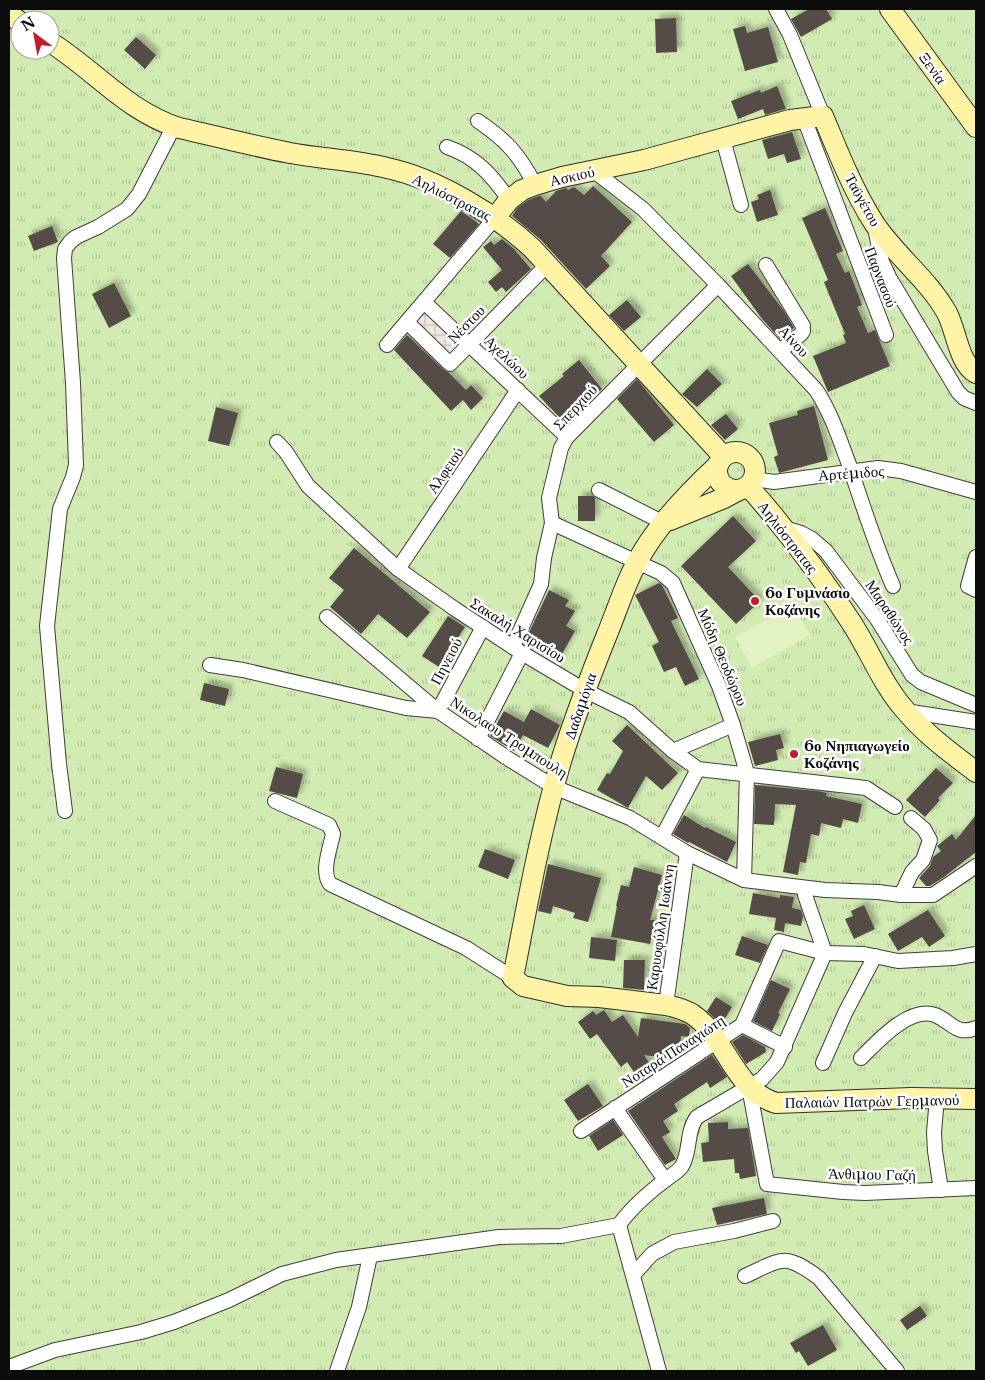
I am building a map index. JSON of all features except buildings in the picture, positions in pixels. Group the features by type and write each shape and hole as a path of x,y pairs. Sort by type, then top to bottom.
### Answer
{"street":[{"name":"Ταϋγέτου","path":"776,9 790,35 813,117 875,224 938,298 947,313 964,359 970,370 976,373"},
{"name":"Ξενία","path":"890,9 976,127"},
{"name":"Αηλιόστρατας","path":"60,49 80,62 127,103 174,126 290,153 388,168 442,188 495,218 521,238 548,265 721,460"},
{"name":"Ασκιού","path":"388,345 509,200 522,190 535,184 644,160 813,117"},
{"name":"Παρνασού","path":"813,117 834,199 886,335"},
{"path":"478,121 500,135 511,146 535,184"},
{"path":"65,811 58,764 47,626 60,509 76,465 65,249 76,237 98,227 127,209 138,194 174,126"},
{"path":"724,139 741,205"},
{"path":"447,147 469,156 497,183 509,200"},
{"name":"Αίνου","path":"594,171 643,209 718,284 812,385 824,401 837,431 880,556 893,586"},
{"path":"834,199 857,192"},
{"path":"875,224 882,262 889,277 958,392 964,398 976,403"},
{"name":"Νέστου","path":"407,322 450,364 548,265"},
{"path":"766,265 803,326 801,334 780,350"},
{"name":"Σπερχιού","path":"478,739 518,650 541,584 544,558 552,523 549,498 561,448 567,437 718,284"},
{"name":"Αχελώου","path":"424,302 567,437"},
{"name":"Αλφειού","path":"398,569 518,390"},
{"name":"Σακαλή Χαρισίου","path":"277,442 286,452 308,486 398,569 518,650 586,691 629,712 673,751 698,769"},
{"name":"Αηλιόστρατας","path":"721,460 735,452 748,455 755,466 747,485"},
{"name":"Αηλιόστρατας","path":"721,460 718,478 726,488 747,485"},
{"name":"Δαδαμόγια","path":"513,978 534,870 554,787 570,734 622,595 637,562 664,523 721,460"},
{"name":"Αρτέμιδος","path":"747,485 878,468 901,471 976,492"},
{"name":"Αηλιόστρατας","path":"747,485 784,528 852,624 889,691 905,711 937,742 976,772"},
{"path":"599,490 664,523 686,512 724,498 747,485"},
{"name":"Μόδη Θεοδώρου","path":"552,523 661,573 673,583 719,686 747,773 744,880"},
{"name":"Μαραθώνος","path":"784,528 801,533 812,539 826,552 877,619 912,675 920,682 976,705"},
{"path":"976,557 968,586 976,590"},
{"name":"Νικολαου Τρομπουλη","path":"327,617 438,711 554,787 630,818 687,853 744,880 825,890 933,895 976,866"},
{"name":"Πηνειού","path":"438,711 483,627"},
{"path":"210,664 406,708 438,711"},
{"path":"905,711 976,722"},
{"path":"673,751 733,725"},
{"path":"662,837 698,769 747,773 866,788 895,807"},
{"name":"Παλαιών Πατρών Γερμανού","path":"275,801 329,824 332,828 333,834 326,871 327,880 330,884 466,948 513,978 522,986 567,996 600,997 682,1009 690,1013 706,1027 749,1087 763,1099 776,1103 938,1098 976,1099"},
{"path":"901,895 912,872 923,860 930,840 924,829 911,818"},
{"name":"Καρυοφύλλη Ιωάννη","path":"666,1006 687,853"},
{"path":"9,1367 55,1350 124,1336 174,1322 229,1300 282,1274 297,1269 336,1260 471,1240 561,1236 619,1225 632,1209 681,1168 684,1163 692,1125 697,1117 749,1087 762,1078 777,1062 825,953 805,895"},
{"name":"Νοταρά Παναγιώτη","path":"581,1130 742,1025 778,941 825,953"},
{"path":"825,953 864,954 898,961 953,958 976,954"},
{"path":"824,1063 845,1013 875,956"},
{"path":"861,1058 886,1034 914,1015 934,1015 952,1027 966,1032 976,1028"},
{"path":"742,1025 785,1047"},
{"name":"Άνθιμου Γαζή","path":"749,1087 767,1184 843,1192 976,1188"},
{"path":"938,1098 934,1132 941,1190"},
{"path":"614,1108 665,1180"},
{"path":"634,1274 652,1254 674,1242 734,1232 773,1221"},
{"path":"619,1225 634,1274 659,1371"},
{"path":"337,1371 359,1307 370,1256"},
{"path":"746,1276 780,1260 791,1261 803,1266 819,1278 898,1371"}],"green space":[{"path":"9,9 976,9 976,1371 9,1371"},
{"path":"793,605 810,635 752,668 735,637"}],"shaded area":[{"path":"425,310 463,346 450,360 413,324"}],"place":[{"name":"6ο Γυμνάσιο Κοζάνης","path":"755,601"},
{"name":"6ο Νηπιαγωγείο Κοζάνης","path":"794,754"}]}
